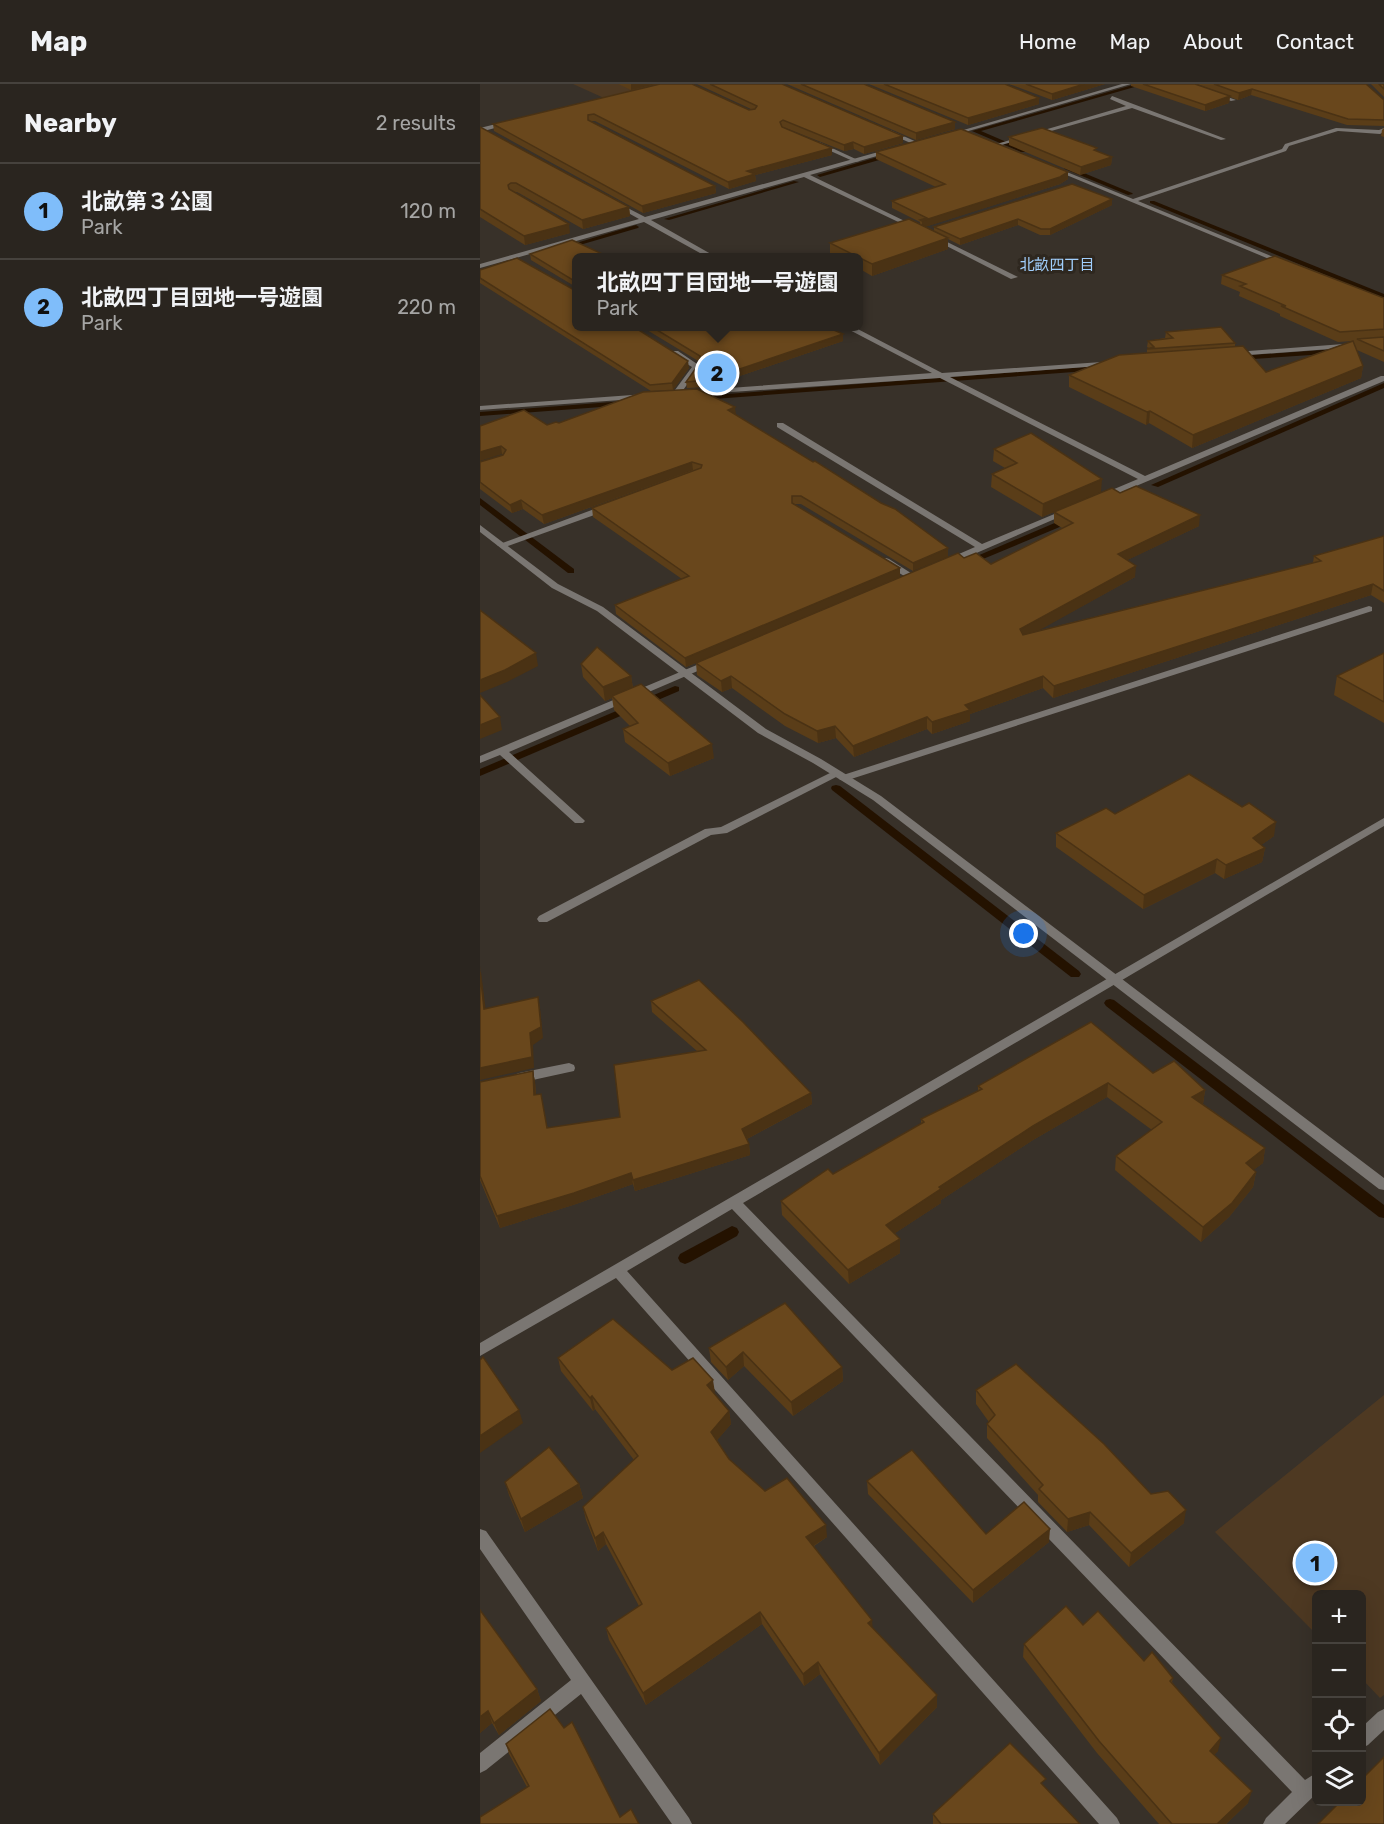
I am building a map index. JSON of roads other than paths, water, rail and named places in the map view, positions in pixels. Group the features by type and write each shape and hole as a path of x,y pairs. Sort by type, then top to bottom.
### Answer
{"street":[{"path":"939,137 962,128 1127,84"},
{"path":"1185,84 1233,100"},
{"path":"1112,98 1223,139"},
{"path":"1042,101 1053,105"},
{"path":"996,145 1132,106"},
{"path":"481,129 516,121"},
{"path":"962,128 979,138"},
{"path":"481,129 493,135"},
{"path":"1132,201 1284,150 1287,145 1338,129 1380,132 1384,130"},
{"path":"884,130 916,144"},
{"path":"806,138 857,160"},
{"path":"907,147 928,141"},
{"path":"987,141 1007,149"},
{"path":"480,266 897,149"},
{"path":"1051,167 1296,268"},
{"path":"805,175 1014,277"},
{"path":"1073,184 1084,181"},
{"path":"722,191 732,196"},
{"path":"605,198 706,253"},
{"path":"922,232 933,229"},
{"path":"576,231 587,237"},
{"path":"516,256 526,262"},
{"path":"853,331 1144,480"},
{"path":"1231,354 1384,343"},
{"path":"668,349 696,366 676,394"},
{"path":"665,395 1125,362"},
{"path":"1091,502 1384,378"},
{"path":"480,408 653,396"},
{"path":"780,425 982,548"},
{"path":"502,545 621,502"},
{"path":"942,565 1080,506"},
{"path":"480,528 555,586 600,609 762,731 877,798 1384,1185"},
{"path":"874,554 912,577"},
{"path":"902,582 922,573"},
{"path":"543,919 709,831 723,831 840,775 1368,609"},
{"path":"480,760 718,659"},
{"path":"502,751 579,821"},
{"path":"480,1350 1384,821"},
{"path":"502,1082 569,1068"},
{"path":"734,1202 1311,1787 1272,1824"},
{"path":"618,1270 1111,1824"},
{"path":"480,1536 684,1824"},
{"path":"480,1764 583,1682"},
{"path":"1366,1735 1384,1718"}],"waterway":[{"path":"1023,151 975,131 1142,84"},
{"path":"820,175 891,155"},
{"path":"1067,168 1130,194"},
{"path":"667,219 796,182"},
{"path":"1152,202 1384,297"},
{"path":"566,247 636,227"},
{"path":"1238,358 1337,351"},
{"path":"700,398 1098,368"},
{"path":"1155,485 1384,385"},
{"path":"480,414 625,403"},
{"path":"480,501 571,571"},
{"path":"968,562 1071,519"},
{"path":"480,773 675,689"},
{"path":"836,788 1075,974"},
{"path":"1110,1003 1384,1213"},
{"path":"685,1258 732,1232"}],"place":[{"name":"北畝四丁目団地一号遊園","path":"717,373"},
{"name":"北畝第３公園","path":"1315,1563"}],"district":[{"name":"北畝四丁目","path":"1057,265"}]}
